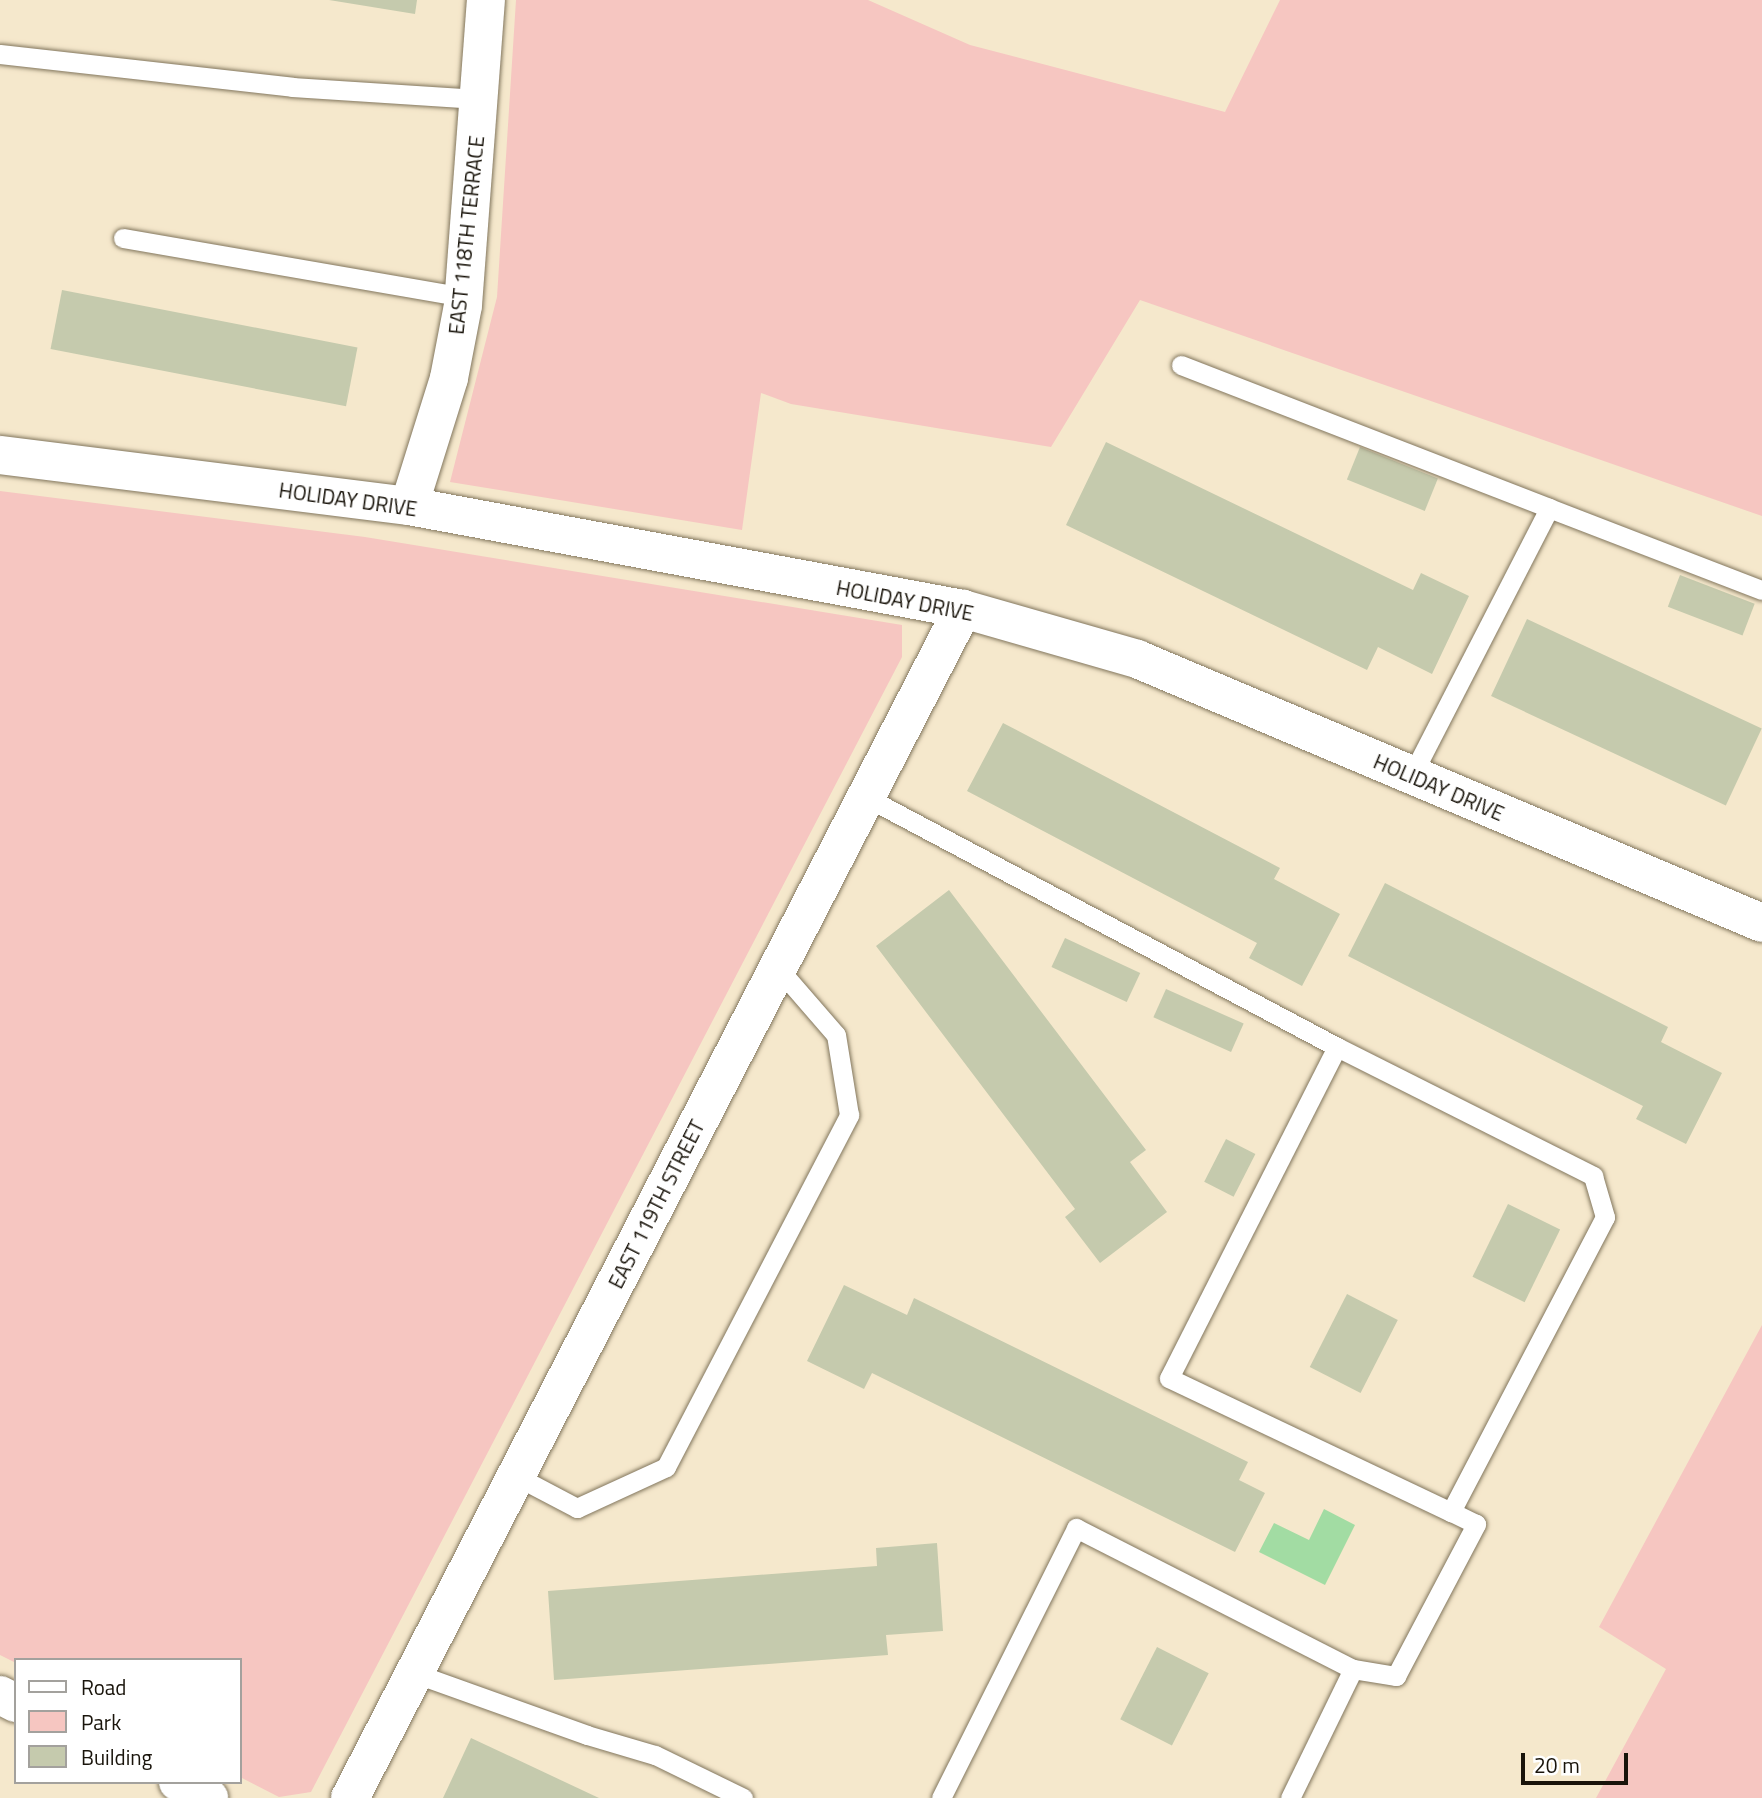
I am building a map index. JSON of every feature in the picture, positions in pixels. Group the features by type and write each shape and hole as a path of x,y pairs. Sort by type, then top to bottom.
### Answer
{"street":[{"name":"EAST 118TH TERRACE","path":"409,506 449,378 463,296 486,0"},
{"name":"HOLIDAY DRIVE","path":"0,455 409,506 963,609 1137,660 1762,923"},
{"name":"EAST 119TH STREET","path":"350,1798 963,609"},
{"path":"182,1784 209,1798"}],"lane":[{"path":"0,54 292,87 478,99"},
{"path":"123,238 463,296"},
{"path":"1181,365 1762,590"},
{"path":"1412,775 1549,508"},
{"path":"866,797 1337,1047 1593,1177 1605,1217 1451,1512"},
{"path":"516,1476 577,1508 666,1467 849,1115 836,1035 778,968"},
{"path":"941,1798 1076,1528 1353,1669 1396,1676 1476,1524 1169,1378 1337,1047"},
{"path":"1290,1798 1353,1669"},
{"path":"414,1673 587,1735 655,1755 743,1798"}],"green space":[{"path":"516,0 868,0 970,45 1225,112 1280,0 1762,0 1762,516 1140,300 1051,447 791,404 761,393 742,530 450,482 497,297"},
{"path":"0,491 365,537 902,625 902,657 311,1792 279,1797 242,1778 242,1658 14,1658 14,1662 0,1655"},
{"path":"1762,1325 1762,1798 1596,1798 1666,1669 1599,1627"}],"shaded area":[{"path":"1324,1509 1355,1525 1325,1585 1259,1552 1274,1523 1309,1540"}],"building":[{"path":"329,0 417,0 415,14"},
{"path":"62,290 357,347 346,406 51,349"},
{"path":"1106,442 1413,590 1421,573 1469,596 1432,674 1378,647 1367,670 1066,525"},
{"path":"1360,447 1438,478 1425,511 1347,479"},
{"path":"1680,575 1755,604 1743,635 1668,607"},
{"path":"1527,619 1762,728 1726,805 1491,696"},
{"path":"1003,723 1280,868 1274,879 1340,914 1302,986 1249,958 1257,943 967,791"},
{"path":"1385,883 1668,1027 1661,1042 1722,1073 1686,1144 1636,1119 1643,1106 1348,956"},
{"path":"949,890 1146,1150 1130,1162 1167,1212 1100,1263 1065,1217 1075,1209 876,946"},
{"path":"1065,938 1140,973 1127,1002 1051,967"},
{"path":"1166,989 1244,1024 1231,1052 1153,1017"},
{"path":"1226,1139 1255,1154 1234,1197 1204,1182"},
{"path":"1508,1204 1560,1229 1525,1302 1472,1277"},
{"path":"844,1285 907,1315 914,1298 1248,1462 1239,1480 1265,1493 1235,1552 872,1373 864,1389 807,1361"},
{"path":"1347,1294 1398,1320 1361,1393 1310,1367"},
{"path":"937,1543 943,1631 886,1635 888,1655 554,1680 548,1591 877,1566 876,1548"},
{"path":"1157,1647 1209,1673 1172,1746 1120,1719"},
{"path":"471,1738 599,1798 443,1798"}]}
